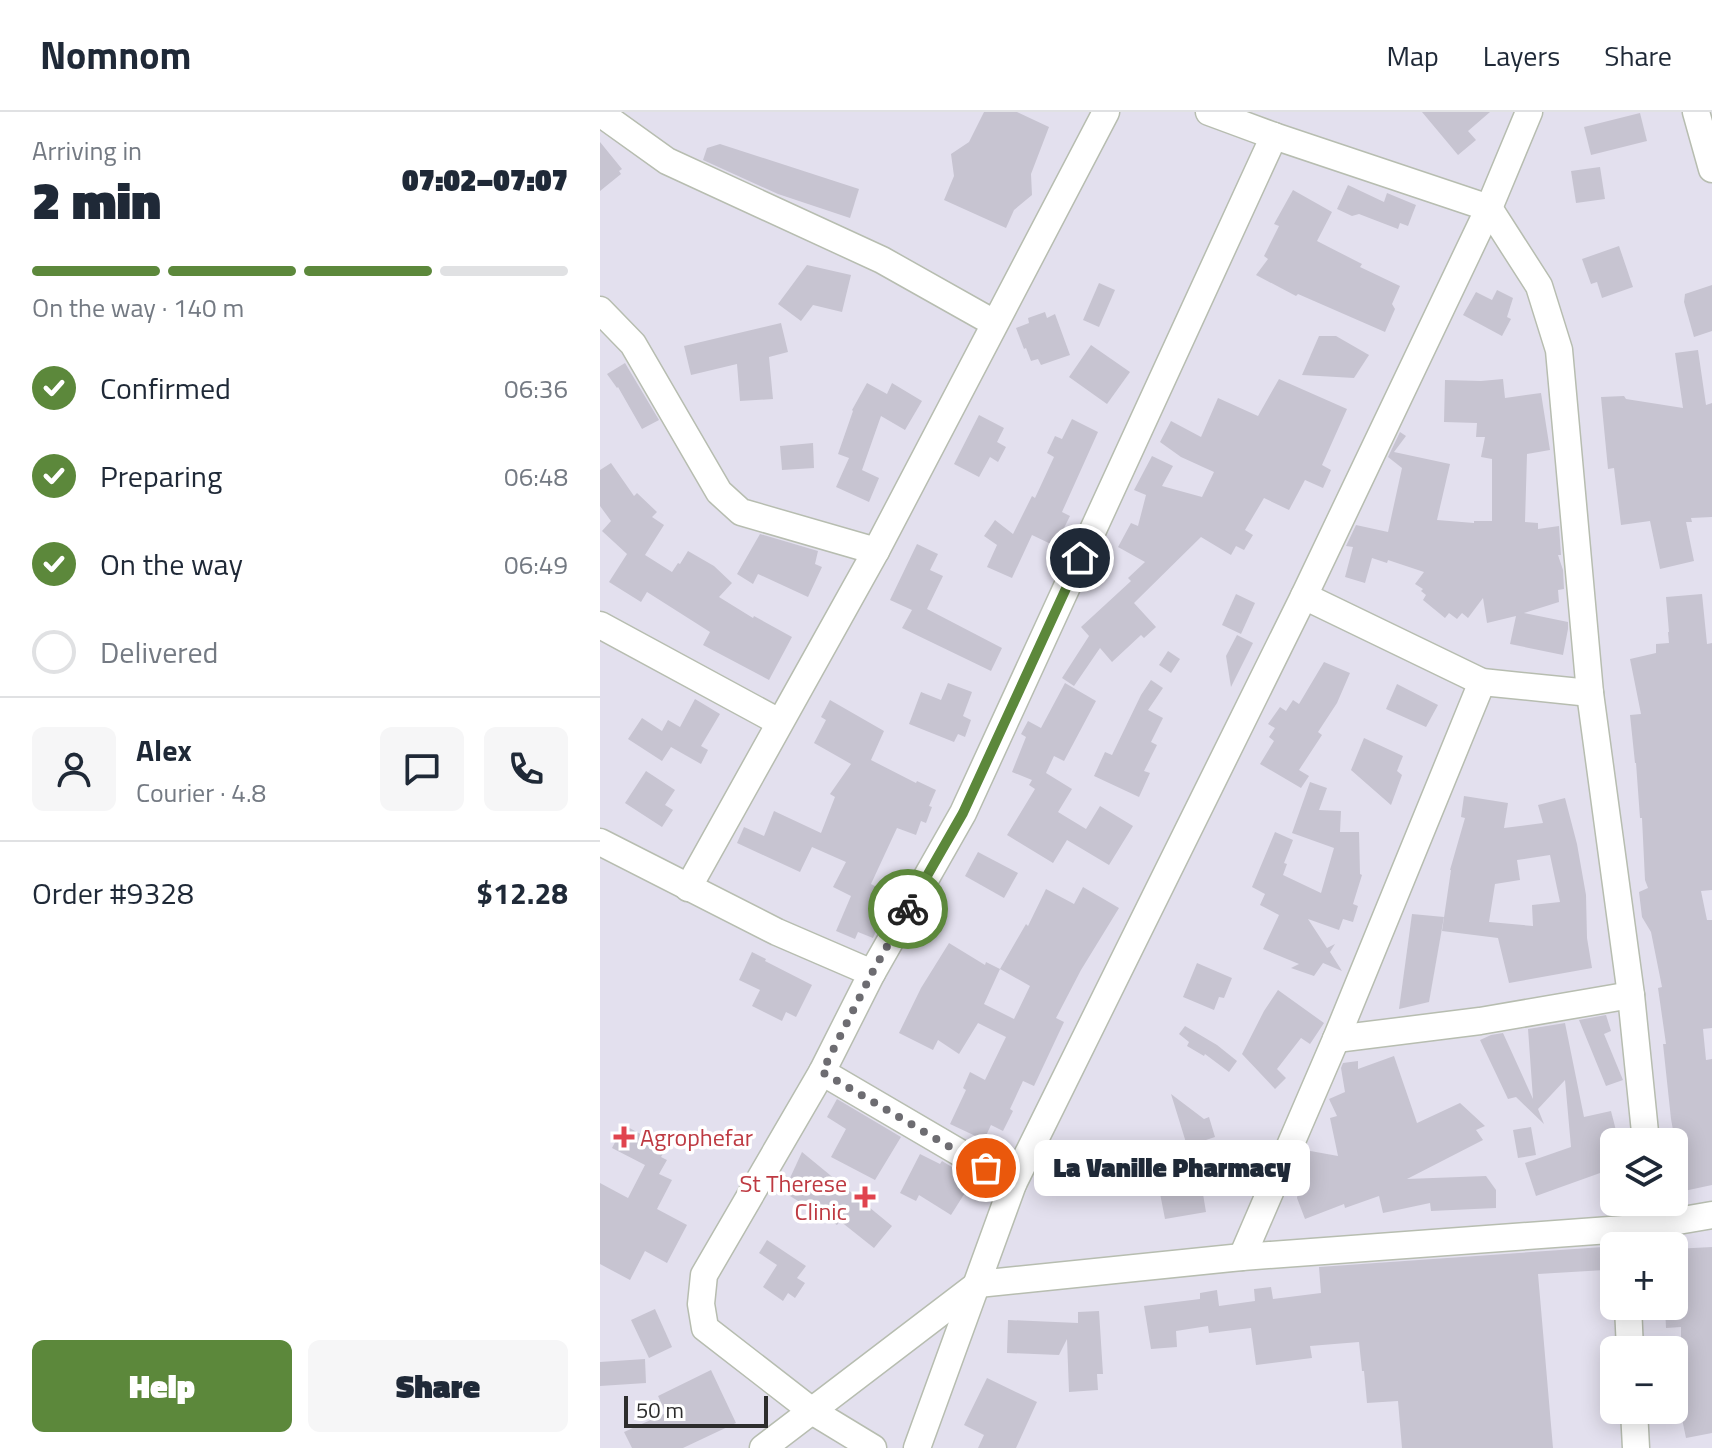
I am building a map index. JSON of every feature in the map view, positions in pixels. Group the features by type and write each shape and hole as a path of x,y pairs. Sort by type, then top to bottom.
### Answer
{"street":[{"path":"688,888 876,551 1106,112"},
{"path":"1209,112 1489,208 1539,286 1559,350 1590,693 1631,995 1645,1128"},
{"path":"917,1448 1013,1184 1304,596 1489,208 1529,112"},
{"path":"1696,112 1712,169"},
{"path":"600,113 667,161 882,260 994,323"},
{"path":"873,1448 812,1411 705,1328 701,1304 704,1275 822,1072 872,973 963,813 1274,136"},
{"path":"600,310 633,344 719,492 741,512 876,551"},
{"path":"1304,596 1482,682 1590,693"},
{"path":"600,625 779,722"},
{"path":"1242,1257 1336,1039 1482,682"},
{"path":"600,842 777,932 872,973"},
{"path":"1336,1039 1480,1021 1631,995"},
{"path":"822,1072 1013,1184"},
{"path":"1653,1232 1712,1215"},
{"path":"763,1448 978,1284 1242,1257 1600,1239"},
{"path":"1635,1424 1636,1448"}],"building":[{"path":"984,112 1017,112 1049,127 1031,174 1032,195 1014,210 1006,228 944,200 954,176 951,154 969,142"},
{"path":"1422,112 1490,112 1468,131 1476,140 1458,155"},
{"path":"1640,113 1647,141 1591,155 1584,127"},
{"path":"600,142 622,169 619,171 621,174 600,191"},
{"path":"720,144 859,189 850,218 778,194 703,160 707,148"},
{"path":"1600,167 1605,199 1576,203 1571,171"},
{"path":"1348,185 1384,202 1387,193 1416,205 1408,226 1400,223 1398,229 1337,209"},
{"path":"1293,190 1332,212 1317,241 1400,286 1385,332 1298,294 1296,296 1256,275 1268,259 1264,256 1279,226 1274,224"},
{"path":"1619,246 1633,287 1602,298 1597,282 1591,284 1582,259"},
{"path":"807,265 851,275 842,312 813,305 801,321 778,304"},
{"path":"1099,283 1115,290 1099,327 1083,320"},
{"path":"1712,285 1712,331 1694,337 1684,302 1685,294"},
{"path":"1497,290 1513,298 1507,317 1511,319 1502,336 1463,315 1476,292 1492,300"},
{"path":"1045,312 1047,318 1055,314 1070,355 1041,365 1038,359 1031,361 1016,328 1029,323 1028,318"},
{"path":"781,323 788,352 769,357 773,399 740,401 737,364 691,375 684,346"},
{"path":"1319,336 1336,336 1369,355 1354,378 1302,375"},
{"path":"1091,345 1130,372 1107,404 1069,377"},
{"path":"1698,350 1706,405 1712,403 1712,517 1691,518 1692,522 1686,522 1694,561 1660,569 1650,521 1621,525 1614,468 1608,469 1601,397 1624,396 1626,399 1683,408 1675,353"},
{"path":"625,363 659,420 642,429 607,374"},
{"path":"1279,379 1347,409 1322,465 1331,470 1323,488 1305,480 1289,510 1264,498 1245,530 1253,535 1244,550 1236,546 1231,555 1201,537 1134,603 1156,627 1144,638 1141,635 1112,662 1100,648 1074,686 1062,678 1089,636 1081,627 1131,581 1128,578 1145,562 1118,547 1131,523 1138,526 1146,495 1134,490 1152,456 1173,466 1162,486 1202,497 1214,472 1181,457 1160,442 1171,421 1201,437 1218,398 1258,416"},
{"path":"1503,379 1505,398 1541,393 1550,450 1527,454 1525,522 1538,523 1538,529 1559,526 1561,555 1558,555 1564,589 1558,590 1559,602 1524,613 1568,622 1563,655 1510,644 1516,616 1487,623 1483,598 1468,618 1462,613 1457,619 1449,613 1445,618 1423,600 1426,595 1421,591 1423,589 1415,584 1424,572 1372,558 1365,583 1345,577 1353,547 1346,546 1356,525 1388,532 1402,468 1388,457 1400,432 1406,436 1394,452 1450,464 1437,520 1492,521 1492,459 1481,457 1485,437 1476,437 1477,423 1444,422 1445,380"},
{"path":"867,383 887,394 892,383 922,401 905,430 881,416 862,470 879,478 869,502 836,487 849,458 838,454 852,410"},
{"path":"979,415 1004,428 997,442 1006,447 998,462 990,457 979,477 954,464"},
{"path":"1072,419 1098,432 1062,512 1070,516 1055,546 1032,535 1012,578 987,567 997,545 984,536 995,520 1013,534 1032,496 1035,498 1054,457 1047,453 1055,436 1062,439"},
{"path":"813,443 814,468 782,470 780,446"},
{"path":"611,463 634,496 637,493 657,512 652,517 664,525 645,555 672,572 688,551 714,566 732,583 719,597 792,637 769,680 703,645 710,632 647,592 641,602 609,582 627,554 602,531 611,521 600,506 600,470"},
{"path":"760,534 818,551 815,564 822,567 808,597 758,574 753,584 737,574"},
{"path":"917,544 938,554 930,570 943,576 927,609 1002,648 991,671 902,628 912,610 890,600"},
{"path":"1236,594 1255,603 1241,634 1222,625"},
{"path":"1702,594 1707,644 1712,643 1712,890 1701,891 1707,920 1712,920 1712,1028 1703,1029 1706,1060 1712,1059 1712,1185 1688,1190 1688,1128 1673,1128 1658,988 1662,987 1651,932 1642,917 1639,892 1648,888 1630,715 1641,714 1630,659 1656,653 1656,644 1669,643 1666,597"},
{"path":"1237,635 1253,643 1231,687 1226,656"},
{"path":"1168,651 1180,659 1171,673 1159,665"},
{"path":"1324,662 1350,673 1337,703 1318,732 1322,735 1299,770 1309,776 1301,788 1260,764 1274,741 1269,737 1275,728 1268,724 1280,707 1286,711 1293,700 1299,704"},
{"path":"1151,680 1163,688 1148,710 1163,718 1151,742 1157,745 1144,771 1150,773 1139,797 1094,776 1105,752 1112,755"},
{"path":"948,683 972,692 963,716 971,720 965,737 958,734 954,742 909,724 921,692 941,700"},
{"path":"1065,683 1096,701 1064,761 1054,756 1046,773 1072,789 1058,812 1086,829 1100,806 1133,826 1109,865 1067,840 1053,863 1007,835 1035,789 1029,785 1032,780 1012,772 1026,737 1021,734 1028,721 1041,728"},
{"path":"1397,684 1438,705 1426,727 1386,709"},
{"path":"695,699 720,714 701,746 708,750 701,764 671,747 662,761 628,739 642,718 662,731 668,720 680,727"},
{"path":"830,700 884,731 871,760 936,790 926,823 921,821 916,835 897,828 871,884 892,895 873,938 858,932 855,939 836,931 851,896 833,887 846,862 812,847 800,872 737,843 744,827 764,836 774,811 821,833 835,797 830,794 851,764 814,743 826,720 821,717"},
{"path":"1364,738 1403,756 1397,771 1402,775 1391,805 1351,770"},
{"path":"646,771 675,790 665,805 673,810 662,827 625,803"},
{"path":"1310,782 1327,788 1319,810 1341,811 1340,832 1359,832 1362,875 1353,904 1358,906 1353,922 1343,919 1339,930 1308,919 1327,948 1335,944 1330,952 1342,971 1323,963 1314,976 1291,968 1299,964 1263,949 1279,915 1260,905 1265,894 1252,887 1275,832 1293,840 1283,875 1321,893 1334,848 1292,833"},
{"path":"1464,796 1508,803 1504,828 1543,823 1538,805 1565,798 1586,895 1587,938 1592,968 1509,983 1498,938 1442,931 1450,870 1465,818 1461,817","holes":["1550,855 1560,902 1532,905 1533,926 1489,922 1495,884 1520,880 1517,860"]},
{"path":"978,852 1018,873 1004,898 965,876"},
{"path":"1083,887 1119,908 1056,1018 1064,1022 1034,1086 1023,1081 1003,1131 991,1125 984,1140 950,1124 966,1090 963,1088 970,1072 985,1080 1006,1037 978,1023 959,1054 938,1040 933,1050 899,1033 921,988 949,943 985,965 986,962 1000,969 1026,924 1028,926 1046,889 1074,904","holes":["1000,969 1030,986 1014,1019 984,1004"]},
{"path":"1412,914 1444,917 1429,1002 1399,1009"},
{"path":"752,952 812,985 796,1017 786,1012 782,1021 752,1006 760,990 739,980"},
{"path":"1197,963 1232,978 1224,998 1219,997 1214,1010 1183,997"},
{"path":"1278,990 1324,1023 1310,1044 1301,1038 1277,1069 1286,1078 1275,1089 1242,1054"},
{"path":"1606,1015 1611,1031 1604,1034 1623,1080 1606,1086 1579,1020"},
{"path":"1565,1023 1584,1117 1611,1111 1615,1128 1600,1128 1600,1173 1536,1196 1525,1163 1571,1147 1565,1080 1538,1109 1544,1124 1516,1097 1508,1099 1480,1040 1503,1033 1533,1099 1528,1029"},
{"path":"1185,1026 1237,1061 1229,1072 1205,1054 1187,1046 1189,1042 1179,1034"},
{"path":"1394,1056 1417,1123 1460,1103 1485,1126 1476,1130 1483,1140 1407,1179 1486,1176 1496,1190 1496,1208 1431,1211 1430,1203 1383,1213 1379,1196 1345,1208 1344,1204 1305,1219 1297,1198 1305,1150 1338,1156 1330,1118 1337,1116 1329,1099 1345,1092 1343,1063 1358,1061 1358,1069"},
{"path":"1171,1094 1204,1119 1209,1117 1215,1137 1206,1140 1208,1171 1203,1171 1204,1182 1201,1182 1206,1212 1165,1219 1157,1178 1174,1174 1171,1151 1188,1149"},
{"path":"837,1099 901,1137 875,1180 831,1157 846,1129 827,1117"},
{"path":"624,1125 666,1148 661,1157 667,1160 659,1174 672,1180 657,1209 687,1225 667,1263 645,1251 630,1280 600,1264 600,1183 628,1198 645,1165 612,1148"},
{"path":"1531,1127 1536,1155 1518,1158 1513,1130"},
{"path":"802,1152 892,1226 874,1248 840,1221 837,1225 777,1188 785,1175 790,1178"},
{"path":"920,1154 940,1164 942,1161 973,1180 951,1215 919,1195 916,1201 900,1193"},
{"path":"767,1240 806,1266 797,1278 805,1283 795,1298 788,1293 783,1301 763,1287 777,1265 759,1253"},
{"path":"1600,1247 1600,1270 1538,1274 1553,1448 1402,1448 1398,1401 1367,1403 1359,1342 1310,1346 1312,1358 1256,1365 1251,1328 1209,1333 1208,1326 1176,1331 1177,1347 1151,1349 1144,1306 1200,1299 1200,1293 1217,1290 1219,1306 1255,1301 1254,1289 1271,1287 1273,1299 1321,1293 1319,1267"},
{"path":"1712,1247 1712,1433 1686,1438 1683,1424 1688,1424 1688,1336 1681,1336 1681,1327 1666,1328 1666,1320 1688,1320 1688,1248"},
{"path":"655,1309 672,1347 649,1358 631,1320"},
{"path":"1099,1311 1103,1374 1097,1374 1098,1390 1069,1392 1067,1339 1059,1355 1007,1353 1008,1320 1078,1323 1078,1312"},
{"path":"645,1359 646,1383 600,1386 600,1362"},
{"path":"711,1370 736,1423 683,1448 632,1448 624,1432 666,1413 658,1396"},
{"path":"987,1378 1037,1402 1016,1448 978,1448 984,1435 964,1425"}],"way so far":[{"path":"908,909 822,1072 986,1168"}],"place":[{"name":"Agrophefar","path":"624,1137"},
{"name":"La Vanille Pharmacy","path":"986,1168"},
{"name":"St Therese Clinic","path":"865,1197"}],"route":[{"path":"908,909 963,813 1080,558"}]}
